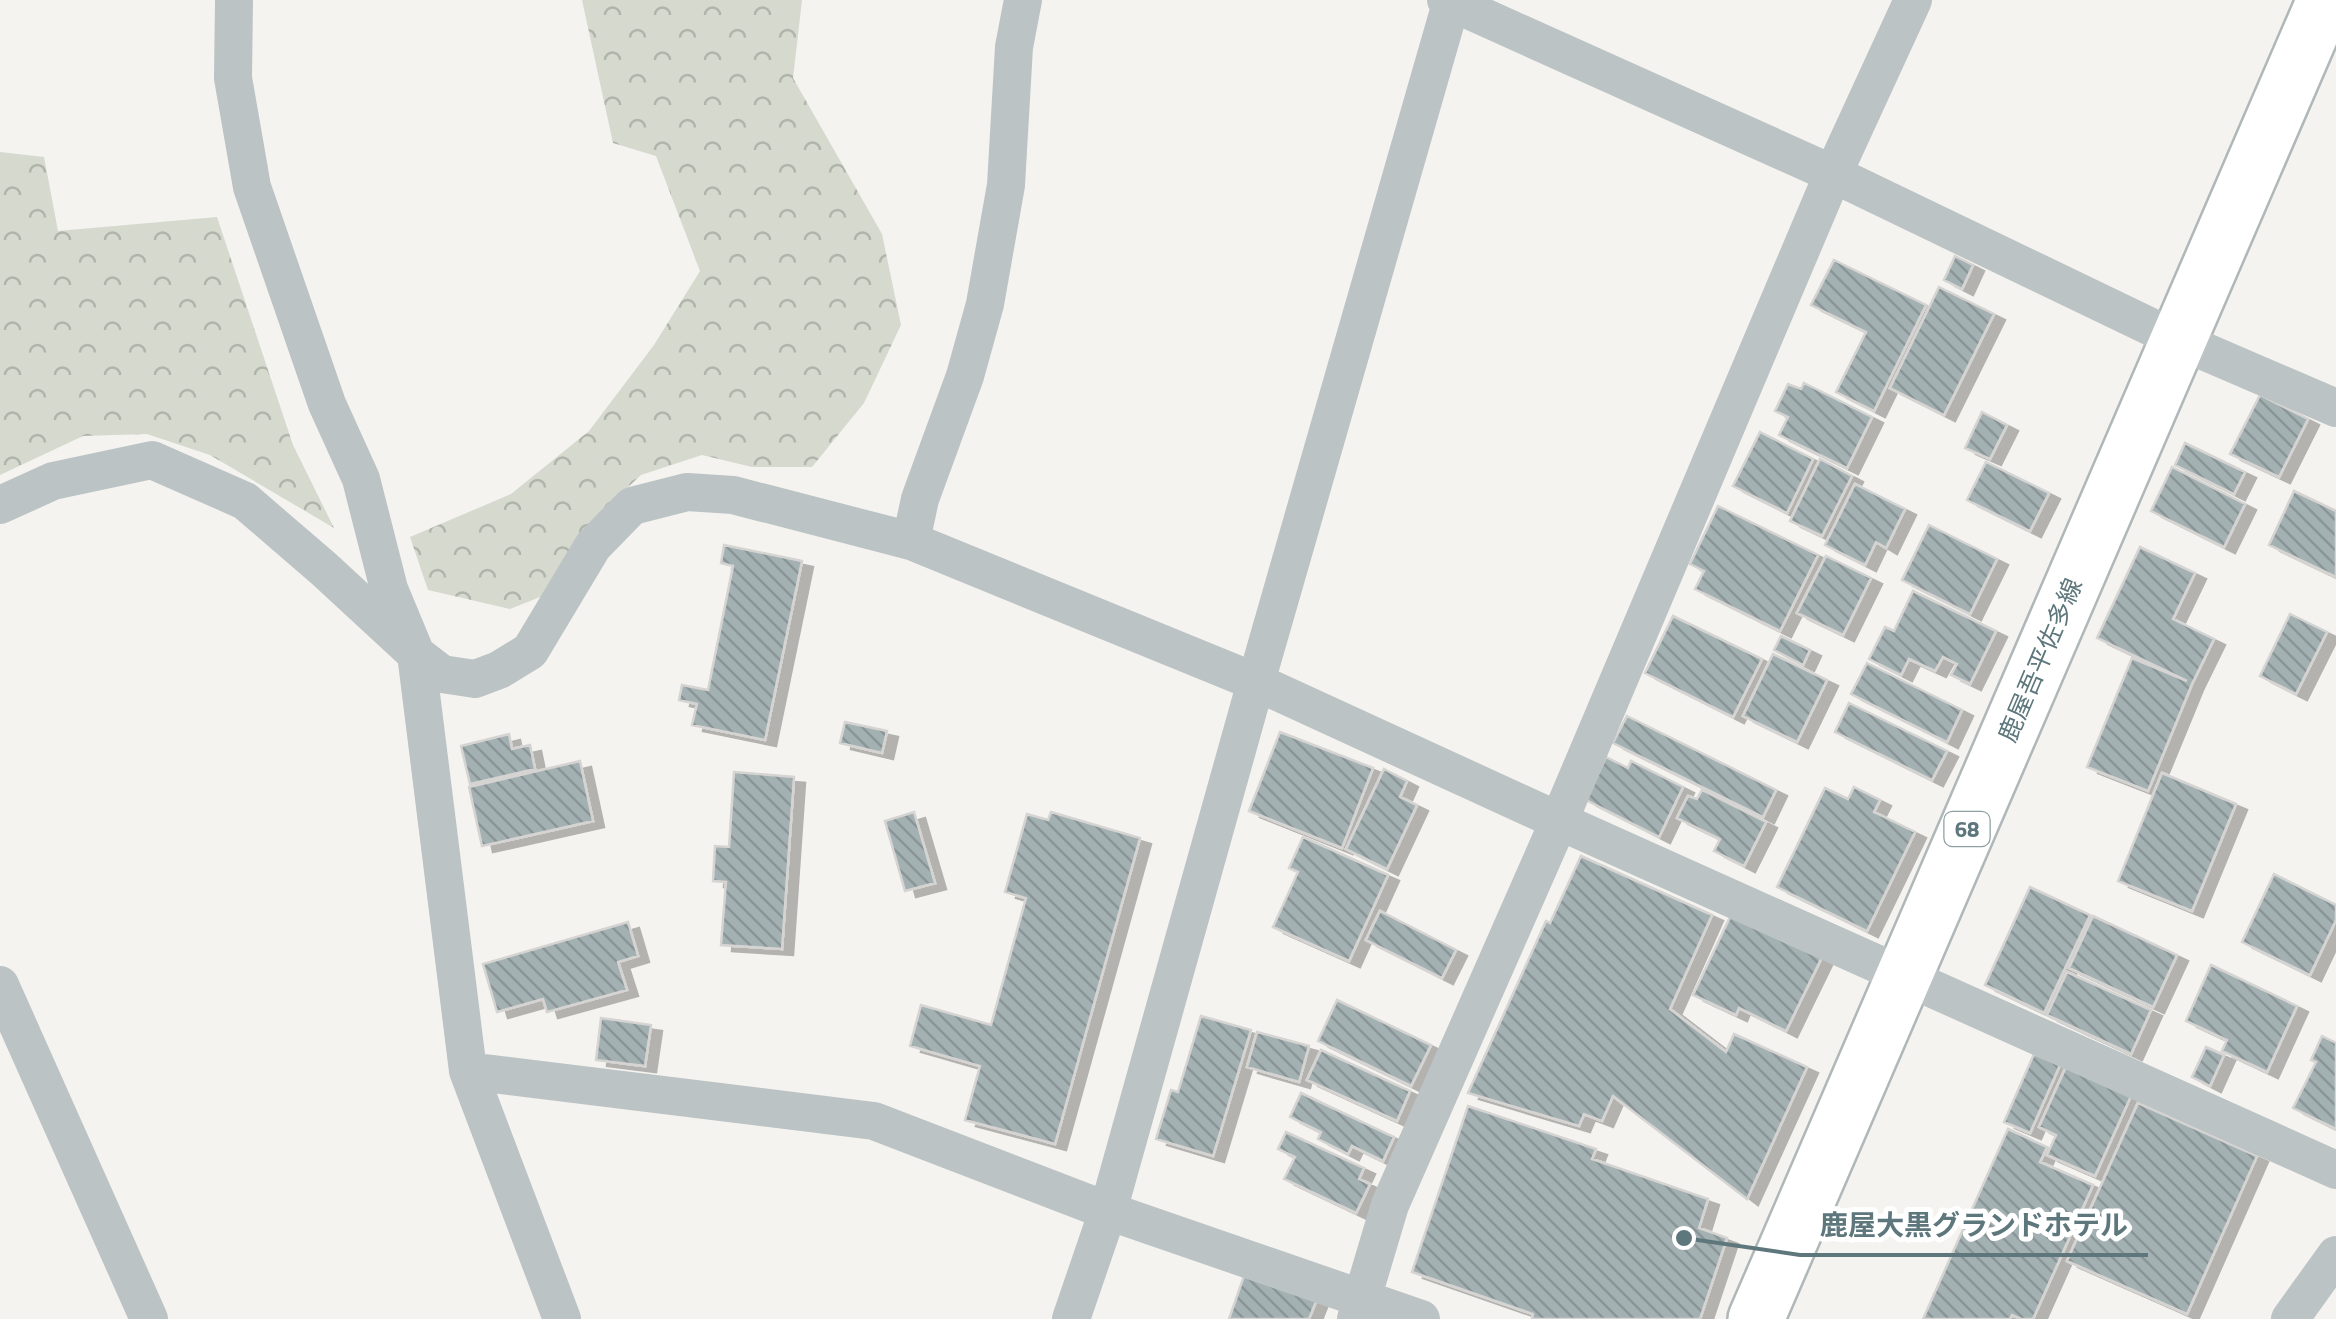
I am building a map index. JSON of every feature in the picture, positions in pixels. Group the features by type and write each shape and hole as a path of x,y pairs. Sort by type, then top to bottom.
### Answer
{"main road":[{"name":"鹿屋吾平佐多線","path":"1756,1319 2325,0"}],"street":[{"path":"234,0 232,78 252,187 327,404 361,479 389,589 416,654 468,1071 562,1319"},
{"path":"911,541 920,500 965,376 985,304 1006,186 1014,47 1023,0"},
{"path":"1358,1308 1390,1204 1559,822 1832,174 1913,0"},
{"path":"1071,1319 1108,1211 1450,1 1832,174 2178,340 2336,408"},
{"path":"0,505 54,481 152,460 245,501 416,654 442,674 475,680 530,650 594,546 632,506 687,492 732,495 911,541 1256,682 2336,1170"},
{"path":"0,986 149,1319"},
{"path":"468,1071 874,1121 1358,1308 1421,1319"},
{"path":"2290,1319 2336,1255"}],"green space":[{"path":"582,0 802,0 793,78 882,234 901,325 864,403 812,467 752,467 702,455 641,475 593,520 555,591 510,609 428,590 410,537 511,494 589,431 654,345 700,271 656,156 613,143"},
{"path":"0,152 44,157 58,231 217,217 293,445 334,528 210,455 147,434 83,436 0,475"}],"building":[{"path":"1955,256 1973,265 1962,289 1944,280"},
{"path":"1834,260 1926,305 1874,411 1836,392 1866,332 1811,305"},
{"path":"1939,287 1994,314 1944,415 1890,388"},
{"path":"1804,383 1872,417 1847,468 1779,435 1788,417 1775,411 1788,384 1801,389"},
{"path":"2260,395 2308,419 2279,477 2230,454"},
{"path":"1982,412 2007,425 1990,459 1965,448"},
{"path":"1760,432 1813,459 1787,513 1733,486"},
{"path":"2185,443 2245,472 2234,494 2175,465"},
{"path":"1820,459 1852,476 1822,536 1790,521"},
{"path":"1986,462 2049,493 2030,531 1967,500"},
{"path":"2172,467 2245,504 2224,547 2151,511"},
{"path":"1855,484 1905,509 1886,548 1876,542 1865,565 1825,545"},
{"path":"2294,491 2336,511 2336,577 2269,545"},
{"path":"1718,506 1818,555 1780,631 1695,589 1704,571 1690,564"},
{"path":"1929,525 1997,559 1970,614 1902,580"},
{"path":"724,545 802,561 765,740 692,725 697,704 679,700 682,685 708,690 733,566 721,563"},
{"path":"2140,547 2195,573 2173,619 2214,639 2148,791 2087,767 2132,658 2187,681 2097,638"},
{"path":"1826,556 1871,578 1843,635 1797,613"},
{"path":"1913,591 1996,631 1970,684 1951,675 1957,664 1943,657 1935,671 1909,659 1901,675 1869,659 1885,627 1894,631"},
{"path":"2290,614 2327,632 2296,694 2260,676"},
{"path":"1673,616 1762,659 1733,717 1645,673"},
{"path":"1781,636 1810,650 1803,665 1774,650"},
{"path":"1773,654 1827,680 1797,742 1743,716"},
{"path":"1867,663 1962,710 1947,742 1851,694"},
{"path":"1849,703 1947,751 1932,780 1835,732"},
{"path":"1627,716 1776,790 1763,817 1613,743"},
{"path":"845,722 887,731 882,753 840,743"},
{"path":"1280,732 1373,768 1342,848 1249,811"},
{"path":"509,734 512,749 530,745 535,769 470,784 461,746"},
{"path":"1606,757 1628,768 1631,761 1683,787 1659,837 1586,800"},
{"path":"580,761 593,821 482,846 469,787"},
{"path":"1384,769 1407,781 1400,797 1417,805 1387,869 1346,849"},
{"path":"734,772 794,777 782,949 721,945 726,882 713,881 715,846 729,847"},
{"path":"2162,773 2236,804 2192,911 2118,881"},
{"path":"1854,787 1880,800 1874,812 1915,832 1867,931 1777,887 1825,788 1848,799"},
{"path":"1702,790 1766,822 1744,866 1714,851 1720,839 1677,818 1688,796 1697,799"},
{"path":"914,812 935,883 905,891 885,821"},
{"path":"1051,812 1140,838 1055,1144 965,1120 980,1066 910,1046 921,1005 991,1025 1026,898 1005,892 1027,814 1048,820"},
{"path":"1303,837 1388,875 1349,961 1273,927 1298,872 1289,868"},
{"path":"1581,856 1712,915 1670,1009 1726,1052 1734,1034 1807,1067 1747,1199 1613,1096 1602,1121 1584,1114 1579,1126 1468,1093 1546,921 1550,923"},
{"path":"2274,874 2336,905 2336,920 2310,975 2242,942"},
{"path":"2030,887 2090,915 2044,1013 1985,985"},
{"path":"1380,911 1456,950 1442,978 1366,940"},
{"path":"1732,913 1822,957 1786,1031 1739,1008 1736,1015 1693,995"},
{"path":"2093,916 2177,955 2153,1007 2069,968"},
{"path":"628,922 638,956 618,962 627,990 547,1012 543,999 497,1012 483,964"},
{"path":"2211,965 2297,1006 2267,1072 2222,1051 2227,1040 2186,1021"},
{"path":"2067,972 2151,1010 2131,1054 2047,1015"},
{"path":"1337,1000 1431,1045 1411,1086 1318,1041"},
{"path":"1201,1016 1251,1030 1213,1156 1156,1139 1171,1090 1178,1092"},
{"path":"601,1018 651,1025 645,1066 596,1060"},
{"path":"1257,1032 1309,1046 1299,1082 1247,1067"},
{"path":"2322,1036 2336,1043 2336,1129 2293,1108 2316,1062 2311,1060"},
{"path":"2206,1047 2224,1055 2210,1086 2192,1077"},
{"path":"1321,1050 1410,1091 1397,1121 1307,1080"},
{"path":"2034,1054 2060,1065 2030,1133 2004,1122"},
{"path":"2066,1067 2131,1096 2095,1176 2047,1155 2056,1135 2039,1127"},
{"path":"1301,1093 1394,1137 1383,1161 1352,1146 1348,1154 1318,1139 1321,1132 1290,1117"},
{"path":"2138,1103 2257,1156 2187,1314 2067,1261"},
{"path":"1468,1106 1596,1149 1592,1159 1708,1199 1699,1228 1727,1238 1700,1319 1532,1319 1533,1314 1412,1272"},
{"path":"2008,1129 2047,1147 2040,1162 2093,1185 2033,1319 2012,1315 2010,1319 1923,1319"},
{"path":"1286,1132 1364,1168 1359,1179 1370,1184 1356,1213 1284,1179 1295,1157 1278,1149"},
{"path":"1245,1273 1317,1299 1309,1319 1229,1319"}],"place":[{"name":"鹿屋大黒グランドホテル","path":"1684,1238"}]}
